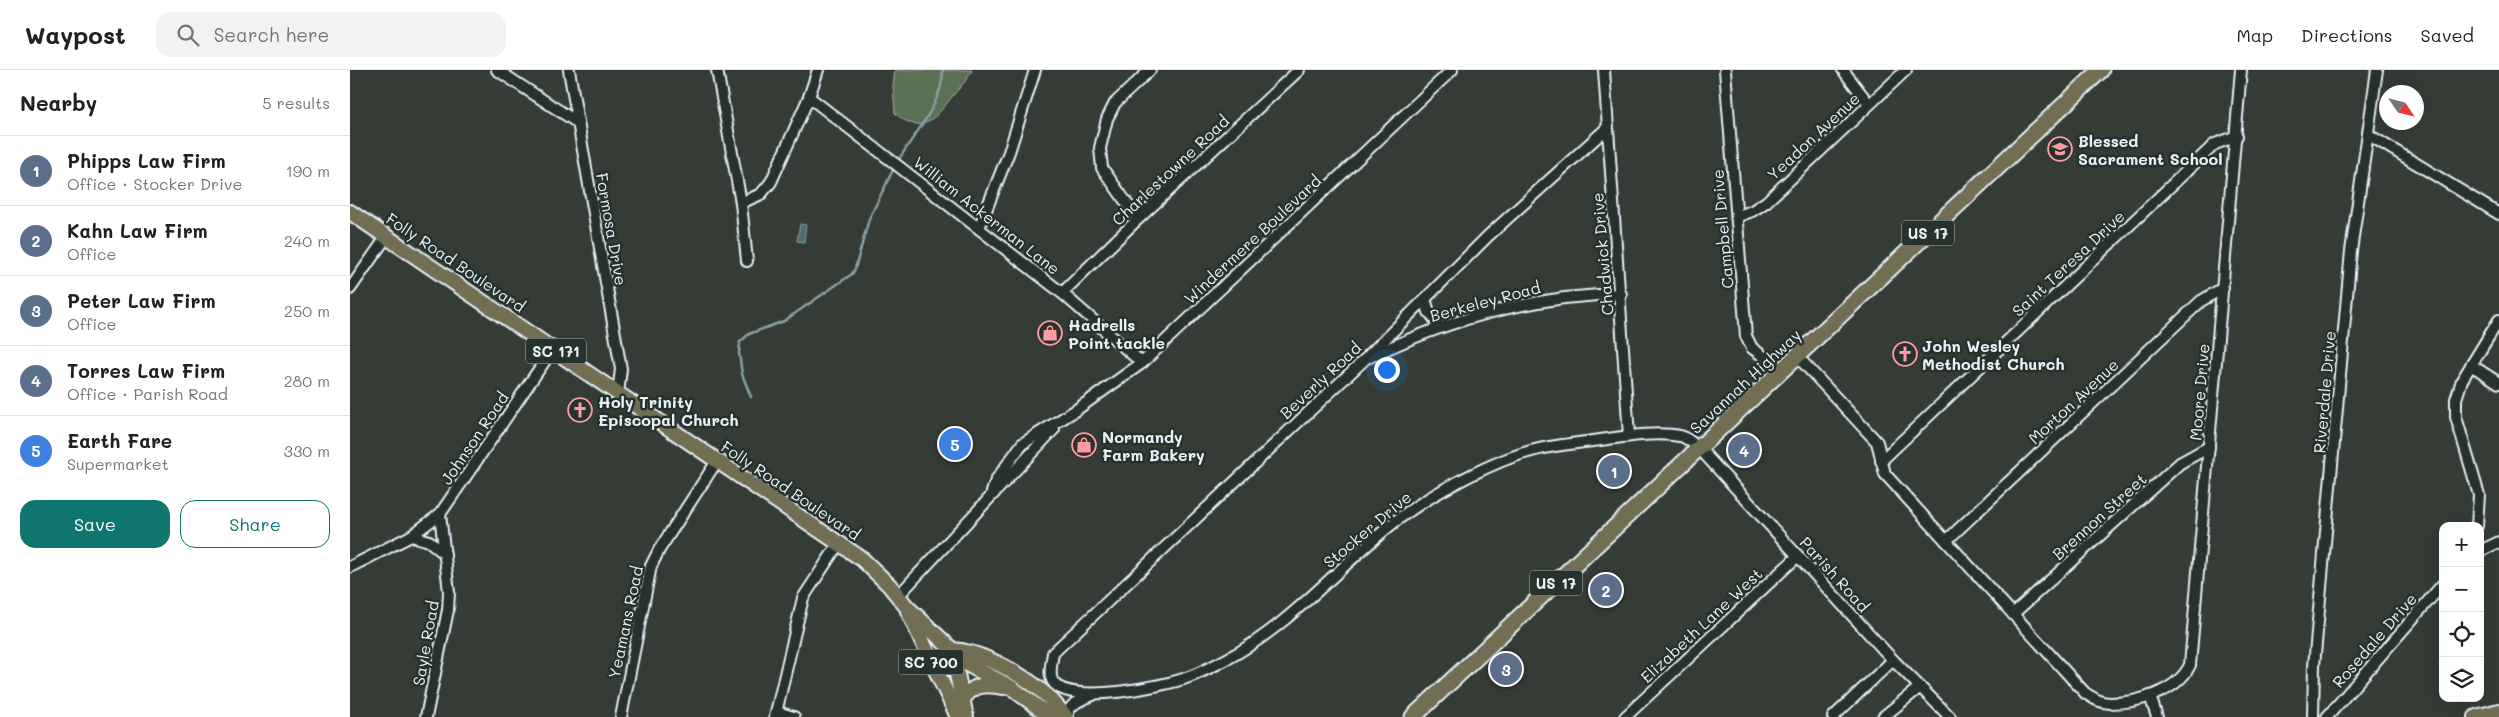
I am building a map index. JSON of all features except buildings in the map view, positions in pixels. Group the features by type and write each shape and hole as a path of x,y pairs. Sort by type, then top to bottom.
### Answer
{"highway":[{"name":"Savannah Highway","path":"1413,717 2101,70"}],"main road":[{"name":"Folly Road Boulevard","path":"350,212 839,543 876,572 902,601 967,664 1012,688 1051,717"},
{"name":"Folly Road Boulevard","path":"902,601 958,717"},
{"name":"SC 700","path":"952,650 966,717"},
{"path":"952,650 973,653 1020,677 1045,694 1067,717"},
{"path":"963,698 974,686 993,685 1012,688"},
{"path":"2476,717 2499,711"}],"street":[{"path":"497,70 578,123"},
{"name":"Formosa Drive","path":"568,70 621,369 618,394"},
{"path":"717,70 741,203 747,261"},
{"path":"741,203 761,194 770,182 809,97 818,70"},
{"path":"979,228 1009,152 1035,70"},
{"path":"1138,218 1102,168 1100,148 1107,119 1115,103 1150,70"},
{"name":"Charlestowne Road","path":"1062,293 1138,218 1299,70"},
{"name":"Windermere Boulevard","path":"991,495 996,480 1022,444 1063,419 1142,363 1452,70"},
{"name":"Chadwick Drive","path":"1604,70 1621,294 1629,436"},
{"name":"Campbell Drive","path":"1725,70 1746,336 1752,348 1782,370"},
{"path":"1843,70 1869,104"},
{"name":"Yeadon Avenue","path":"1736,217 1752,211 1766,202 1906,70"},
{"name":"Moore Drive","path":"1797,356 1877,442 1880,461 1885,474 2085,693 2099,701 2110,703 2150,696 2177,684 2185,675 2190,665 2242,70"},
{"name":"Riverdale Drive","path":"2313,717 2314,666 2351,251 2377,70"},
{"name":"William Ackerman Lane","path":"809,97 1062,293 1142,363"},
{"name":"Beverly Road","path":"1053,653 1363,361 1488,236 1607,128"},
{"path":"2369,135 2499,214"},
{"name":"Saint Teresa Drive","path":"1880,461 2215,144 2237,136"},
{"path":"350,289 387,236"},
{"name":"Morton Avenue","path":"1946,541 2201,301 2223,288"},
{"name":"Berkeley Road","path":"1363,361 1406,340 1442,326 1523,304 1589,294 1621,294"},
{"path":"1425,299 1429,312 1442,326"},
{"path":"2477,522 2479,495 2456,417 2458,389 2499,320"},
{"name":"Johnson Road","path":"350,567 411,536 440,514 553,349"},
{"path":"2472,365 2499,383"},
{"name":"Windermere Boulevard","path":"902,601 991,495 1004,485 1063,419"},
{"name":"Stocker Drive","path":"1053,653 1051,678 1054,685 1077,693 1124,691 1188,677 1227,658 1258,639 1290,615 1386,528 1422,502 1467,478 1542,448 1629,436 1681,436 1699,448"},
{"name":"Brennon Street","path":"2013,614 2180,463 2209,447"},
{"name":"Parish Road","path":"1699,448 1893,660 1950,717"},
{"name":"Yeamans Road","path":"621,717 651,566 658,550 718,461"},
{"name":"Sayle Road","path":"426,717 448,610 449,592 440,514"},
{"path":"411,536 429,541 445,554"},
{"path":"2484,549 2499,542"},
{"path":"794,717 776,715 803,598 839,543"},
{"name":"Elizabeth Lane West","path":"1625,717 1798,556"},
{"name":"Rosedale Drive","path":"2327,717 2439,589"},
{"path":"1833,717 1893,660"},
{"path":"1883,717 1920,687"},
{"name":"Stocker Drive","path":"1067,717 1068,711 1078,701 1100,693"},
{"path":"2150,696 2157,717"}],"green space":[{"path":"895,70 972,70 939,113 926,122 919,124 904,120 895,113 893,86"}],"water":[{"path":"800,224 806,225 804,242 797,241"}],"waterway":[{"path":"898,161 933,106 942,83 943,70"},
{"path":"751,397 742,374 739,353 740,342 749,334 784,321 852,274 869,219 895,166"}],"place":[{"name":"Blessed Sacrament School","path":"2060,149"},
{"name":"Hadrells Point tackle","path":"1050,333"},
{"name":"John Wesley Methodist Church","path":"1905,354"},
{"name":"Holy Trinity Episcopal Church","path":"580,410"},
{"name":"Earth Fare","path":"955,444"},
{"name":"Normandy Farm Bakery","path":"1084,445"},
{"name":"Torres Law Firm","path":"1744,450"},
{"name":"Phipps Law Firm","path":"1614,471"},
{"name":"Kahn Law Firm","path":"1606,590"},
{"name":"Peter Law Firm","path":"1506,669"}]}
